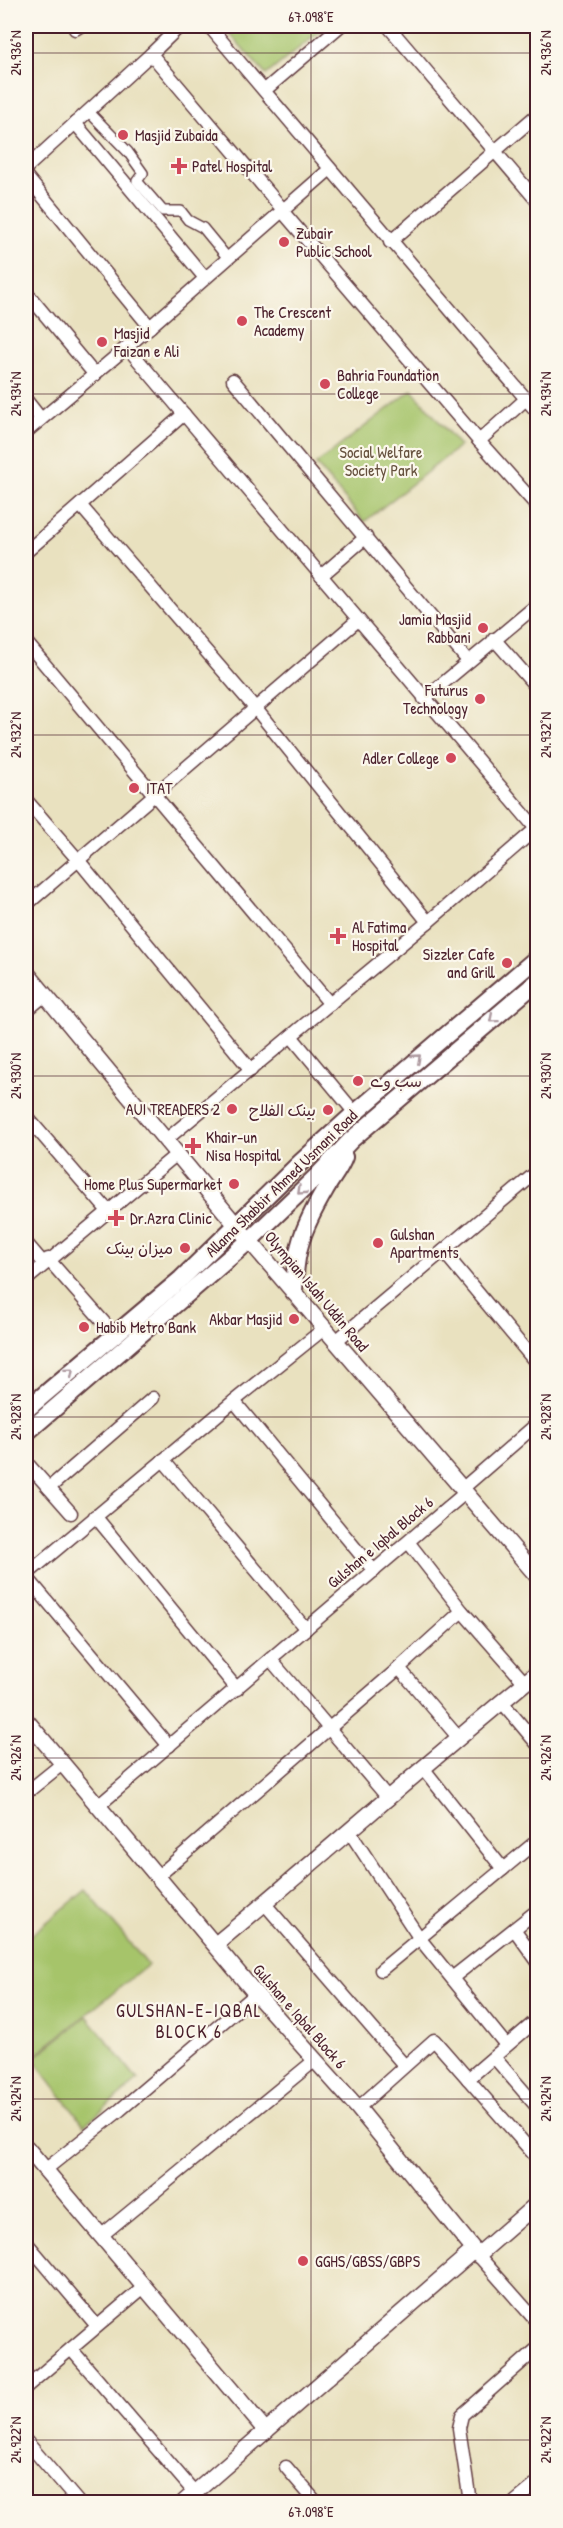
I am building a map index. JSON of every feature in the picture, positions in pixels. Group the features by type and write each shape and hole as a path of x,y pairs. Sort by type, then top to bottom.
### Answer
{"main road":[{"name":"Allama Shabbir Ahmed Usmani Road","path":"26,1410 181,1279 355,1113 537,957"},
{"name":"Allama Shabbir Ahmed Usmani Road","path":"26,1433 250,1240 351,1140 537,981"},
{"path":"294,1292 295,1260 301,1239 319,1199 342,1162 351,1140"}],"street":[{"path":"26,168 180,26"},
{"path":"209,26 537,413"},
{"path":"265,90 340,26"},
{"path":"388,26 537,202"},
{"path":"151,54 537,507"},
{"path":"89,112 133,159 143,173 137,181 163,211 181,211 188,220 203,228 226,256"},
{"path":"390,242 537,114"},
{"path":"75,123 205,278"},
{"path":"26,432 127,348 330,169"},
{"path":"26,176 150,327"},
{"path":"26,292 95,375"},
{"path":"127,348 537,829 167,1139"},
{"path":"233,380 468,661"},
{"path":"479,441 526,399"},
{"path":"26,400 41,419"},
{"path":"26,552 184,414"},
{"path":"80,505 255,709 428,922"},
{"path":"321,576 366,537"},
{"path":"424,699 537,604"},
{"path":"26,905 358,620"},
{"path":"495,639 537,689"},
{"path":"26,642 330,1004"},
{"path":"26,800 251,1070"},
{"name":"Olympian Islah Uddin Road","path":"26,972 167,1139 236,1226 537,1577"},
{"path":"26,1011 45,995"},
{"path":"291,1036 355,1113"},
{"path":"26,1116 108,1211"},
{"path":"26,1280 177,1154"},
{"path":"336,1341 537,1171"},
{"path":"26,1243 46,1261 115,1335"},
{"path":"443,1251 537,1365"},
{"path":"169,1746 26,1575 325,1328"},
{"path":"49,1488 153,1398"},
{"path":"234,1401 374,1571"},
{"name":"Gulshan e Iqbal Block 6","path":"98,1806 408,1543 537,1424"},
{"path":"163,1460 306,1629"},
{"path":"26,1462 71,1513"},
{"path":"95,1516 237,1689"},
{"path":"408,1543 462,1611 525,1683"},
{"path":"157,1877 462,1611"},
{"path":"271,1660 389,1799"},
{"path":"399,1668 458,1737"},
{"path":"216,1944 537,1672"},
{"path":"501,1701 537,1745"},
{"name":"Gulshan e Iqbal Block 6","path":"26,1719 256,1994 358,2108 476,2253 537,2323"},
{"path":"26,1794 62,1764"},
{"path":"423,1768 503,1869"},
{"path":"350,1831 420,1939 506,2045"},
{"path":"381,1970 537,1840"},
{"path":"264,1903 404,2065"},
{"path":"452,1978 537,1910"},
{"path":"514,1929 537,1962"},
{"path":"45,2170 120,2110 256,1994"},
{"path":"468,2079 537,2021"},
{"path":"358,2108 434,2040 537,2159"},
{"path":"494,2057 537,2108"},
{"path":"102,2235 314,2061"},
{"path":"26,2147 266,2431"},
{"path":"71,2349 189,2498 537,2203"},
{"path":"26,2242 97,2326"},
{"path":"26,2386 145,2286"},
{"path":"470,2502 459,2428 462,2415 537,2348"},
{"path":"26,2441 78,2502"},
{"path":"286,2467 316,2502"},
{"path":"515,2502 537,2483"}],"green space":[{"path":"223,26 326,26 266,75"},
{"name":"Social Welfare Society Park","path":"412,390 460,446 364,522 316,464"},
{"path":"86,1890 148,1965 32,2058 26,2051 26,1939"},
{"path":"87,2016 138,2080 84,2125 33,2059"}],"place":[{"name":"Masjid Zubaida","path":"123,135"},
{"name":"Patel Hospital","path":"179,166"},
{"name":"Zubair Public School","path":"284,242"},
{"name":"The Crescent Academy","path":"242,321"},
{"name":"Masjid Faizan e Ali","path":"102,342"},
{"name":"Bahria Foundation College","path":"325,384"},
{"name":"Jamia Masjid Rabbani","path":"483,628"},
{"name":"Futurus Technology","path":"480,699"},
{"name":"Adler College","path":"451,758"},
{"name":"ITAT","path":"134,788"},
{"name":"Al Fatima Hospital","path":"338,936"},
{"name":"Sizzler Cafe and Grill","path":"507,963"},
{"name":"سب وے","path":"358,1081"},
{"name":"AUI TREADERS 2","path":"232,1109"},
{"name":"بینک الفلاح","path":"328,1110"},
{"name":"Khair-un Nisa Hospital","path":"193,1146"},
{"name":"Home Plus Supermarket","path":"234,1184"},
{"name":"Dr.Azra Clinic","path":"116,1218"},
{"name":"Gulshan Apartments","path":"378,1243"},
{"name":"میزان بینک","path":"185,1248"},
{"name":"Akbar Masjid","path":"294,1319"},
{"name":"Habib Metro Bank","path":"84,1327"},
{"name":"GGHS/GBSS/GBPS","path":"303,2261"}],"district":[{"name":"GULSHAN-E-IQBAL BLOCK 6","path":"189,2021"}]}
